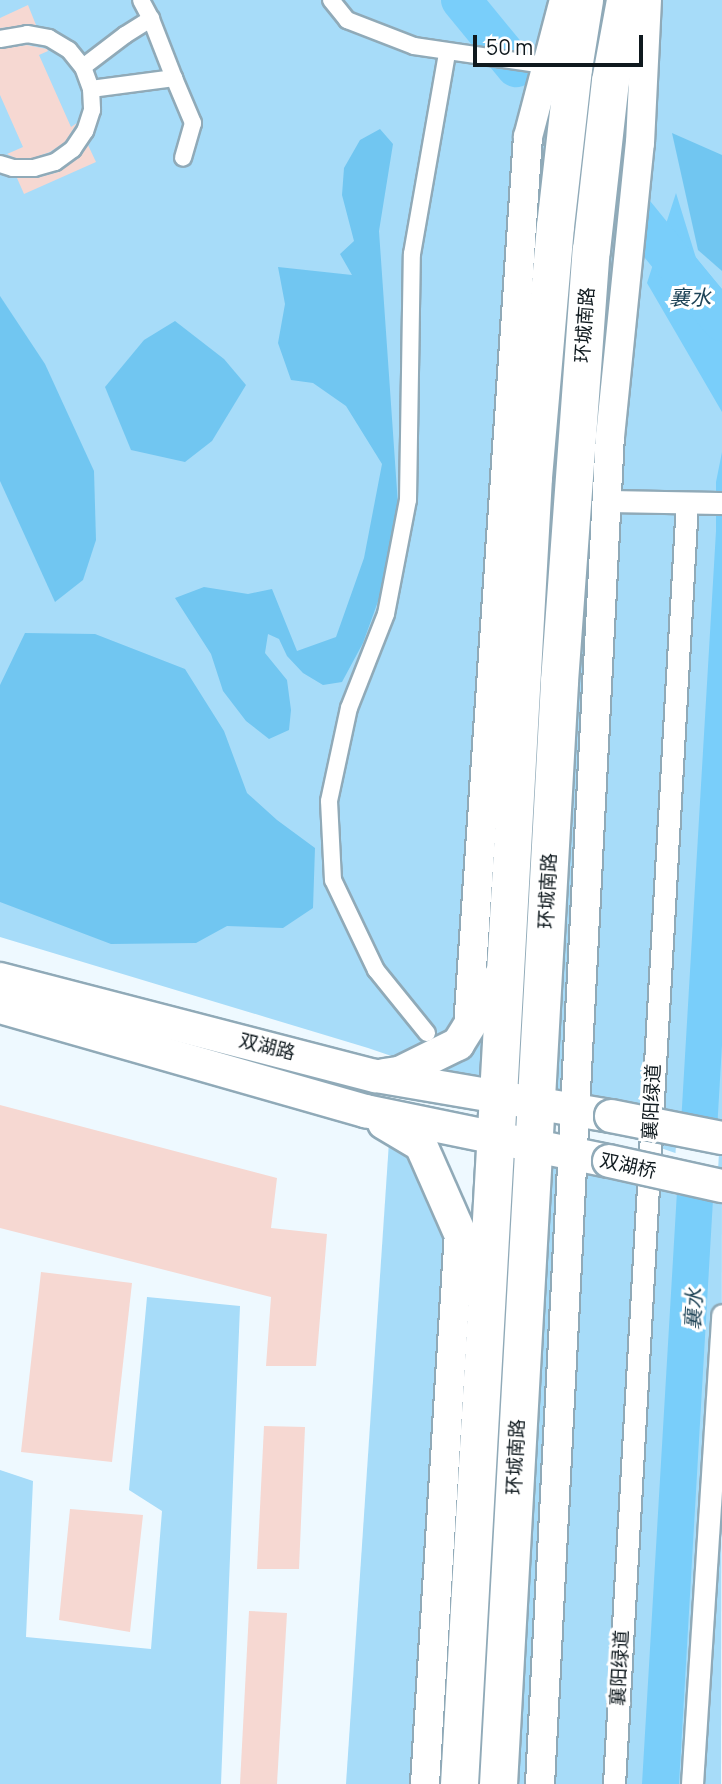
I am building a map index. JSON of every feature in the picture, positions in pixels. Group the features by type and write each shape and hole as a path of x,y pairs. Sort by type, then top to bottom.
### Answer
{"highway":[{"name":"环城南路","path":"459,1784 533,477 555,226 559,66 584,0"},
{"name":"环城南路","path":"498,1784 559,681 590,250 610,80 625,0"}],"main road":[{"path":"376,1076 399,1073 458,1044 506,967"},
{"name":"双湖路","path":"0,979 376,1076 537,1102"},
{"name":"双湖路","path":"0,1007 365,1111 533,1146"},
{"path":"537,1102 722,1138"},
{"path":"365,1111 421,1145 488,1297"},
{"name":"双湖桥","path":"533,1146 722,1186"}],"street":[{"path":"141,0 193,123 183,158"},
{"path":"331,0 347,20 414,46 447,53 559,66"},
{"path":"468,1028 528,137 559,66 564,0"},
{"path":"540,1784 607,501 640,143 647,0"},
{"path":"83,67 151,19"},
{"path":"0,39 27,34 49,38 69,50 83,67 91,89 88,121 73,149 55,162 34,168 13,168 0,163"},
{"path":"427,1033 376,970 332,880 329,801 349,708 386,614 408,500 412,254 447,53"},
{"path":"91,89 174,78"},
{"path":"607,501 722,503"},
{"name":"襄阳绿道","path":"614,1784 692,503"},
{"path":"425,1784 458,1232"},
{"path":"692,1784 722,1315"}],"shaded area":[{"path":"0,0 722,0 722,1169 368,1048 0,937"},
{"path":"380,129 393,144 379,231 398,505 385,582 363,643 342,682 323,685 303,673 287,656 279,639 268,634 265,653 287,680 291,710 289,730 269,739 246,721 223,691 211,654 175,598 204,587 248,594 272,589 297,651 336,637 364,558 382,464 346,406 313,383 291,380 278,343 285,304 278,267 352,275 340,254 354,241 342,195 344,168 360,140"},
{"path":"672,133 722,155 722,271 698,250"},
{"path":"0,296 45,364 94,471 96,540 83,580 55,602 0,481"},
{"path":"175,321 224,359 246,385 212,441 185,462 131,450 105,387 144,340"},
{"path":"25,633 95,634 185,669 224,731 247,793 277,820 315,848 313,908 283,928 227,926 196,943 111,944 0,902 0,685"},
{"path":"390,1127 421,1145 488,1297 459,1784 346,1784"},
{"path":"533,1146 722,1178 721,1784 498,1784"},
{"path":"147,1297 240,1306 221,1784 0,1784 0,1470 33,1481 26,1637 151,1649 162,1511 129,1490"}],"water":[{"name":"襄水","path":"676,193 696,258 722,289 722,412 647,283"},
{"name":"襄水","path":"722,452 722,1045 679,1784 642,1784 716,531 716,482"}],"pier":[{"path":"678,1113 721,1121 716,1202 673,1194"}],"building":[{"path":"28,5 36,25 0,28 0,18"},
{"path":"27,45 47,49 48,51 39,55 71,127 77,123 65,142 50,152 33,158 15,158 7,154 23,147 0,95 0,49"},
{"path":"88,145 96,162 24,194 17,178 37,178 58,172 80,157"},
{"path":"0,1105 277,1178 271,1228 327,1234 316,1366 266,1366 271,1297 0,1228"},
{"path":"41,1272 132,1283 112,1462 21,1452"},
{"path":"264,1426 305,1427 299,1569 257,1569"},
{"path":"70,1509 143,1515 130,1632 59,1620"},
{"path":"249,1611 287,1613 277,1784 240,1784"}],"waterway":[{"path":"461,0 516,67"},
{"name":"襄水","path":"548,107 722,321"}]}
